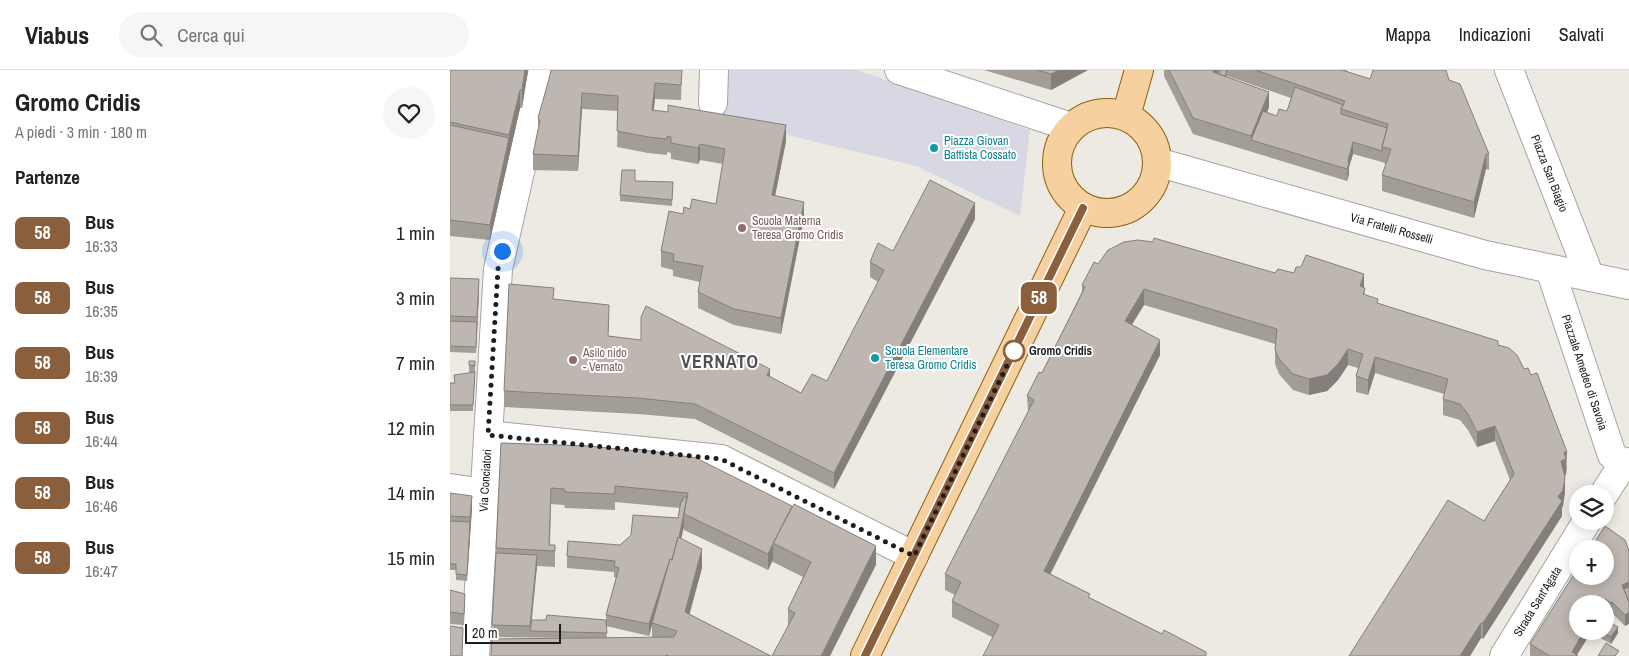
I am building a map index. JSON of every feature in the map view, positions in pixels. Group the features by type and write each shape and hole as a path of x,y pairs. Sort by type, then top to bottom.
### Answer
{"main road":[{"path":"1126,116 1139,70"},
{"path":"1100,113 1126,116 1139,124 1149,134 1158,162 1155,180 1147,195 1134,207 1117,213 1100,214 1083,208 1072,200 1062,188 1057,173 1057,156 1061,141 1071,127 1084,118 1100,113"},
{"path":"865,656 1083,208"}],"street":[{"name":"Via Conciatori","path":"475,656 498,269 543,70"},
{"path":"713,103 714,70"},
{"path":"899,70 1071,127"},
{"name":"Piazza San Biagio","path":"1510,70 1590,277"},
{"name":"Via Fratelli Rosselli","path":"1158,162 1485,255 1629,285"},
{"name":"Piazzale Amedeo di Savoia","path":"1550,269 1612,455 1626,463"},
{"path":"488,435 721,459 914,556"},
{"path":"1610,485 1626,463"},
{"path":"450,488 484,493"},
{"name":"Strada Sant'Agata","path":"1504,656 1581,530"}],"shaded area":[{"name":"Piazza Giovan Battista Cossato","path":"724,70 857,70 1030,130 1020,216 916,166 720,119"}],"building":[{"path":"450,70 525,70 522,90 520,90 509,135 450,122"},
{"path":"551,70 682,70 681,85 655,83 652,110 668,112 668,105 786,125 772,195 804,202 781,318 734,309 698,292 703,266 673,261 674,254 661,251 669,211 683,214 684,207 690,209 692,199 716,204 725,149 700,144 698,148 671,143 671,137 667,136 667,139 617,131 618,96 582,93 578,156 533,154 540,120 538,118"},
{"path":"1037,70 1059,70 1051,74"},
{"path":"1169,70 1214,70 1213,72 1269,92 1251,136 1193,118"},
{"path":"1220,70 1227,70 1225,76 1219,74"},
{"path":"1255,70 1342,70 1370,79 1373,70 1446,70 1449,80 1460,84 1489,154 1486,154 1474,202 1382,175 1391,149 1382,147 1388,124 1341,109 1345,101"},
{"path":"1295,87 1343,105 1341,114 1387,128 1382,151 1353,142 1347,169 1251,140 1263,111 1277,116 1279,109 1287,111"},
{"path":"450,125 509,138 490,225 450,220"},
{"path":"622,170 635,170 635,181 673,182 672,200 620,195"},
{"path":"930,180 975,203 834,473 695,404 638,398 504,391 509,284 554,288 553,299 609,305 608,336 641,340 641,317 646,306 770,369 767,375 801,393 812,374 827,381 884,270 870,262 878,243 893,251"},
{"path":"1154,238 1275,273 1278,269 1294,273 1296,267 1301,267 1306,255 1364,274 1360,286 1365,288 1363,294 1378,299 1377,303 1498,341 1498,345 1509,348 1517,355 1524,369 1528,368 1531,375 1537,373 1567,452 1564,452 1566,459 1561,461 1565,477 1563,490 1558,497 1562,501 1460,656 1349,656 1448,500 1484,521 1514,474 1495,426 1477,432 1468,414 1460,404 1443,399 1448,379 1375,357 1368,380 1356,376 1363,354 1348,349 1338,364 1327,375 1309,379 1293,374 1279,359 1275,349 1277,329 1144,289 1125,321 1160,340 1044,571 1090,594 1088,597 1162,634 1164,630 1206,652 1206,656 983,656 999,625 952,601 961,582 945,574 1034,400 1027,396 1039,372 1042,373 1085,287 1082,285 1094,262 1098,264 1108,250 1124,242 1138,240 1153,242"},
{"path":"450,278 479,279 477,317 450,316"},
{"path":"450,321 477,322 476,347 450,346"},
{"path":"469,361 475,361 475,366 469,365"},
{"path":"475,372 473,405 450,405 450,383 455,383 454,375"},
{"path":"501,443 589,446 637,451 637,449 696,458 792,506 768,554 684,514 688,493 615,486 615,494 565,492 564,489 551,488 549,545 555,545 555,551 496,548"},
{"path":"450,493 472,496 470,517 450,516"},
{"path":"683,497 687,497 679,538 672,560 670,559 649,624 606,615 619,568 614,566 615,561 567,556 568,541 620,545 631,535 633,515 678,518"},
{"path":"794,504 876,546 821,656 772,656 795,613 788,609 811,562 773,543"},
{"path":"450,521 470,522 467,575 456,574 456,564 450,564"},
{"path":"1602,530 1611,530 1625,540 1629,551 1629,582 1622,585 1629,602 1629,612 1625,615 1614,604 1614,595 1569,595 1569,640 1579,640 1572,652 1578,656 1550,656 1530,644 1569,582 1569,585 1614,585 1614,540 1596,540"},
{"path":"678,537 702,549 685,612 771,656 491,656 492,639 674,637 677,631 652,623"},
{"path":"496,553 537,555 530,626 492,625"},
{"path":"1629,587 1629,602 1624,589"},
{"path":"450,590 465,594 464,614 450,612"},
{"path":"547,615 606,620 607,633 530,631 532,620 546,620"},
{"path":"1614,625 1618,627 1614,633"},
{"path":"450,626 463,628 462,656 450,656"},
{"path":"1606,643 1619,651 1615,656 1598,656"}],"bus line":[{"name":"58","path":"865,656 1083,208"}],"place":[{"name":"Piazza Giovan Battista Cossato","path":"934,148"},
{"name":"Scuola Materna Teresa Gromo Cridis","path":"742,228"},
{"name":"Gromo Cridis","path":"1014,351"},
{"name":"Scuola Elementare Teresa Gromo Cridis","path":"875,358"},
{"name":"Asilo nido - Vernato","path":"573,360"}],"district":[{"name":"VERNATO","path":"720,361"}],"route":[{"path":"502,251 498,269 488,435 721,459 914,556 1016,347 1014,351"}]}
